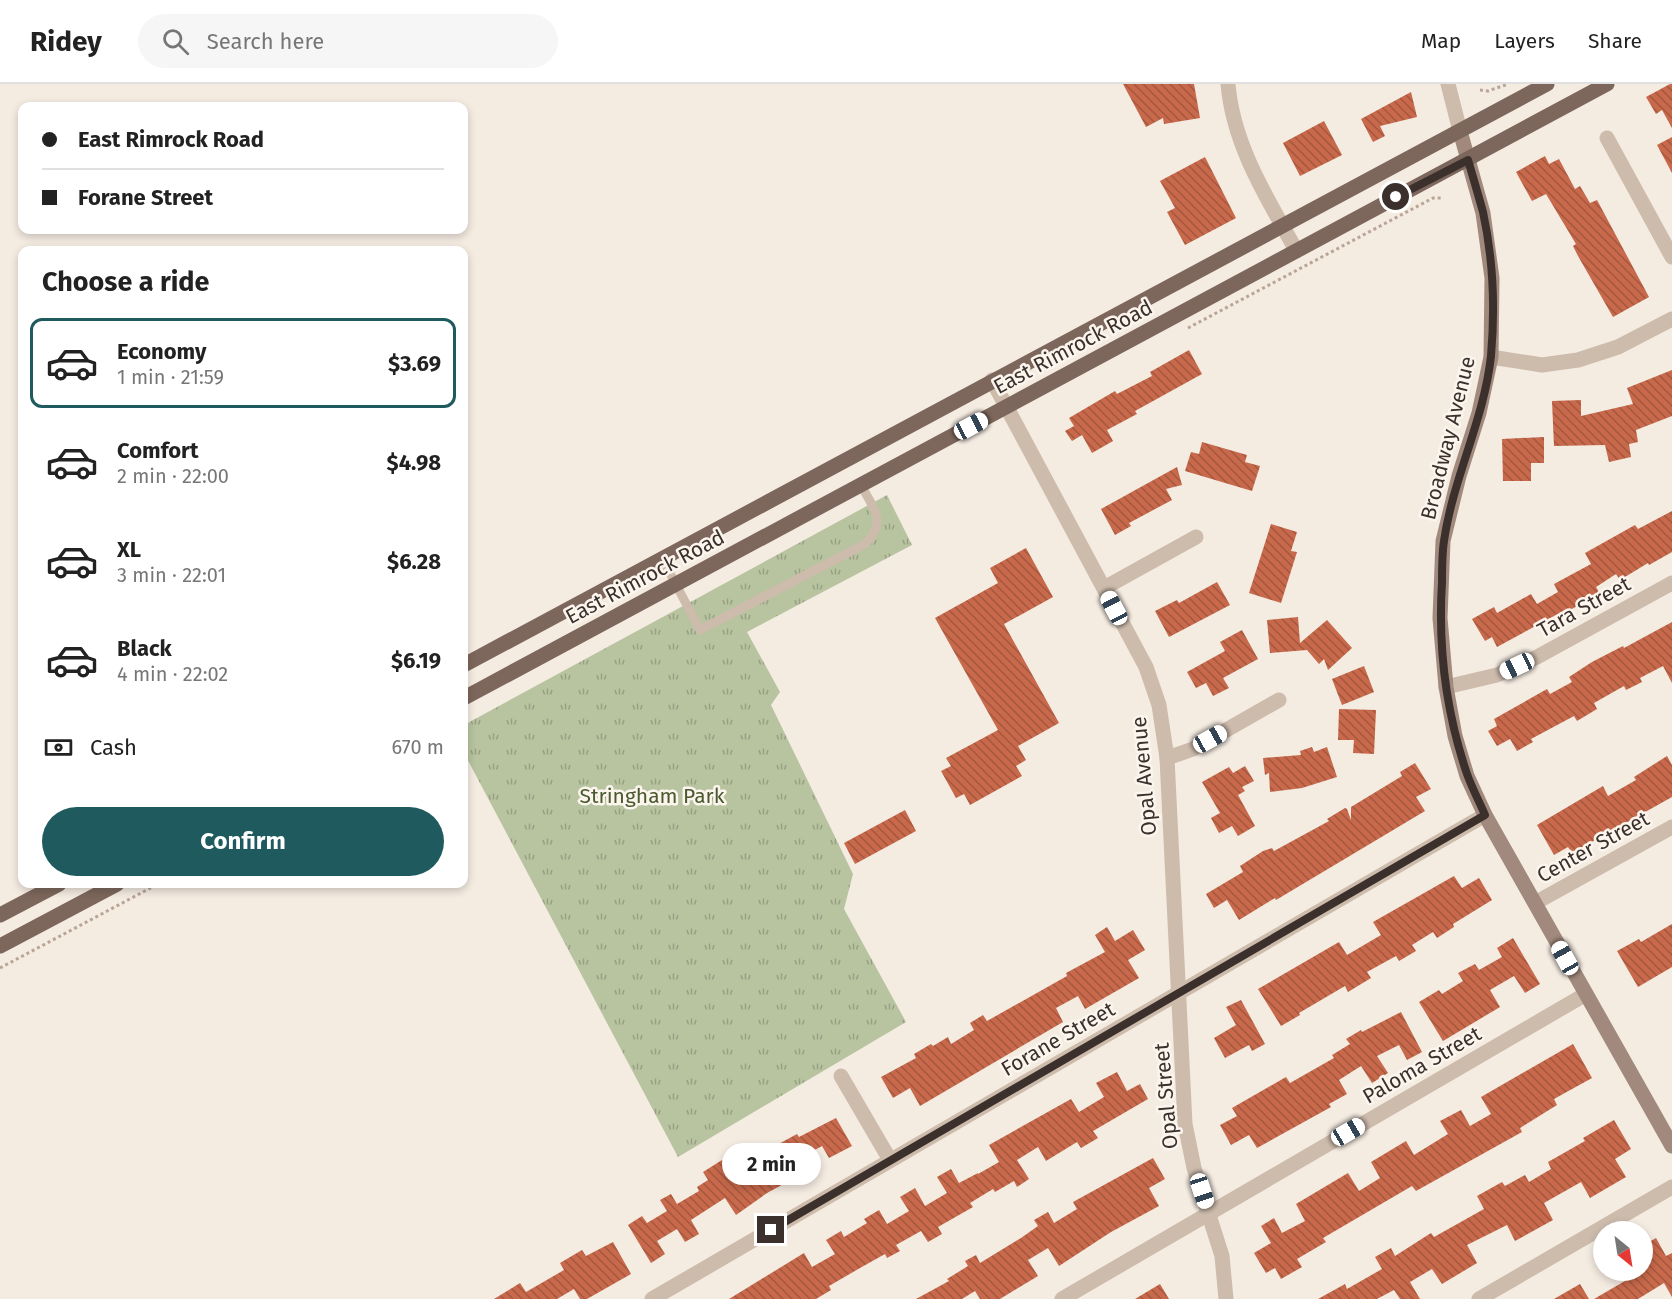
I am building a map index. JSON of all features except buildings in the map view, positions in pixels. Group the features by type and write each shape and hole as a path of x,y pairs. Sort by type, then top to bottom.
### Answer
{"main road":[{"name":"East Rimrock Road","path":"468,663 1547,84"},
{"name":"East Rimrock Road","path":"468,696 1607,84"},
{"path":"0,915 51,888"},
{"path":"0,946 109,888"}],"street":[{"path":"1228,84 1236,125 1246,158 1296,250"},
{"name":"Broadway Avenue","path":"1448,84 1483,213 1492,278 1491,357 1479,413 1459,476 1443,541 1440,618 1446,687 1458,746 1467,776 1485,815 1672,1146"},
{"path":"1607,138 1672,257"},
{"path":"1491,357 1542,365 1578,360 1618,347 1672,319"},
{"name":"Opal Avenue","path":"993,380 1146,667 1159,705 1167,758 1179,993"},
{"path":"1104,588 1196,537"},
{"name":"Tara Street","path":"1446,687 1497,675 1537,657 1672,583"},
{"path":"1167,758 1193,749 1279,700"},
{"name":"Forane Street","path":"652,1299 1485,815"},
{"name":"Center Street","path":"1535,903 1672,827"},
{"name":"Opal Street","path":"1179,993 1185,1124 1194,1168 1222,1257 1226,1299"},
{"name":"Paloma Street","path":"1062,1299 1586,994"},
{"path":"841,1076 890,1160"},
{"path":"1479,1299 1672,1188"}],"lane":[{"path":"662,558 700,630 865,544 878,527 878,517 861,485"}],"path":[{"path":"1479,90 1488,91 1508,84"},
{"path":"1188,328 1433,198 1443,198"},
{"path":"0,968 150,888"}],"green space":[{"name":"Stringham Park","path":"887,495 912,545 747,632 780,692 771,705 853,874 844,909 906,1022 678,1157 468,761 468,723"}],"route":[{"path":"771,1230 1485,815 1467,776 1455,736 1446,687 1440,618 1443,541 1459,476 1479,413 1491,357 1492,278 1483,213 1468,160 1396,197"}]}
